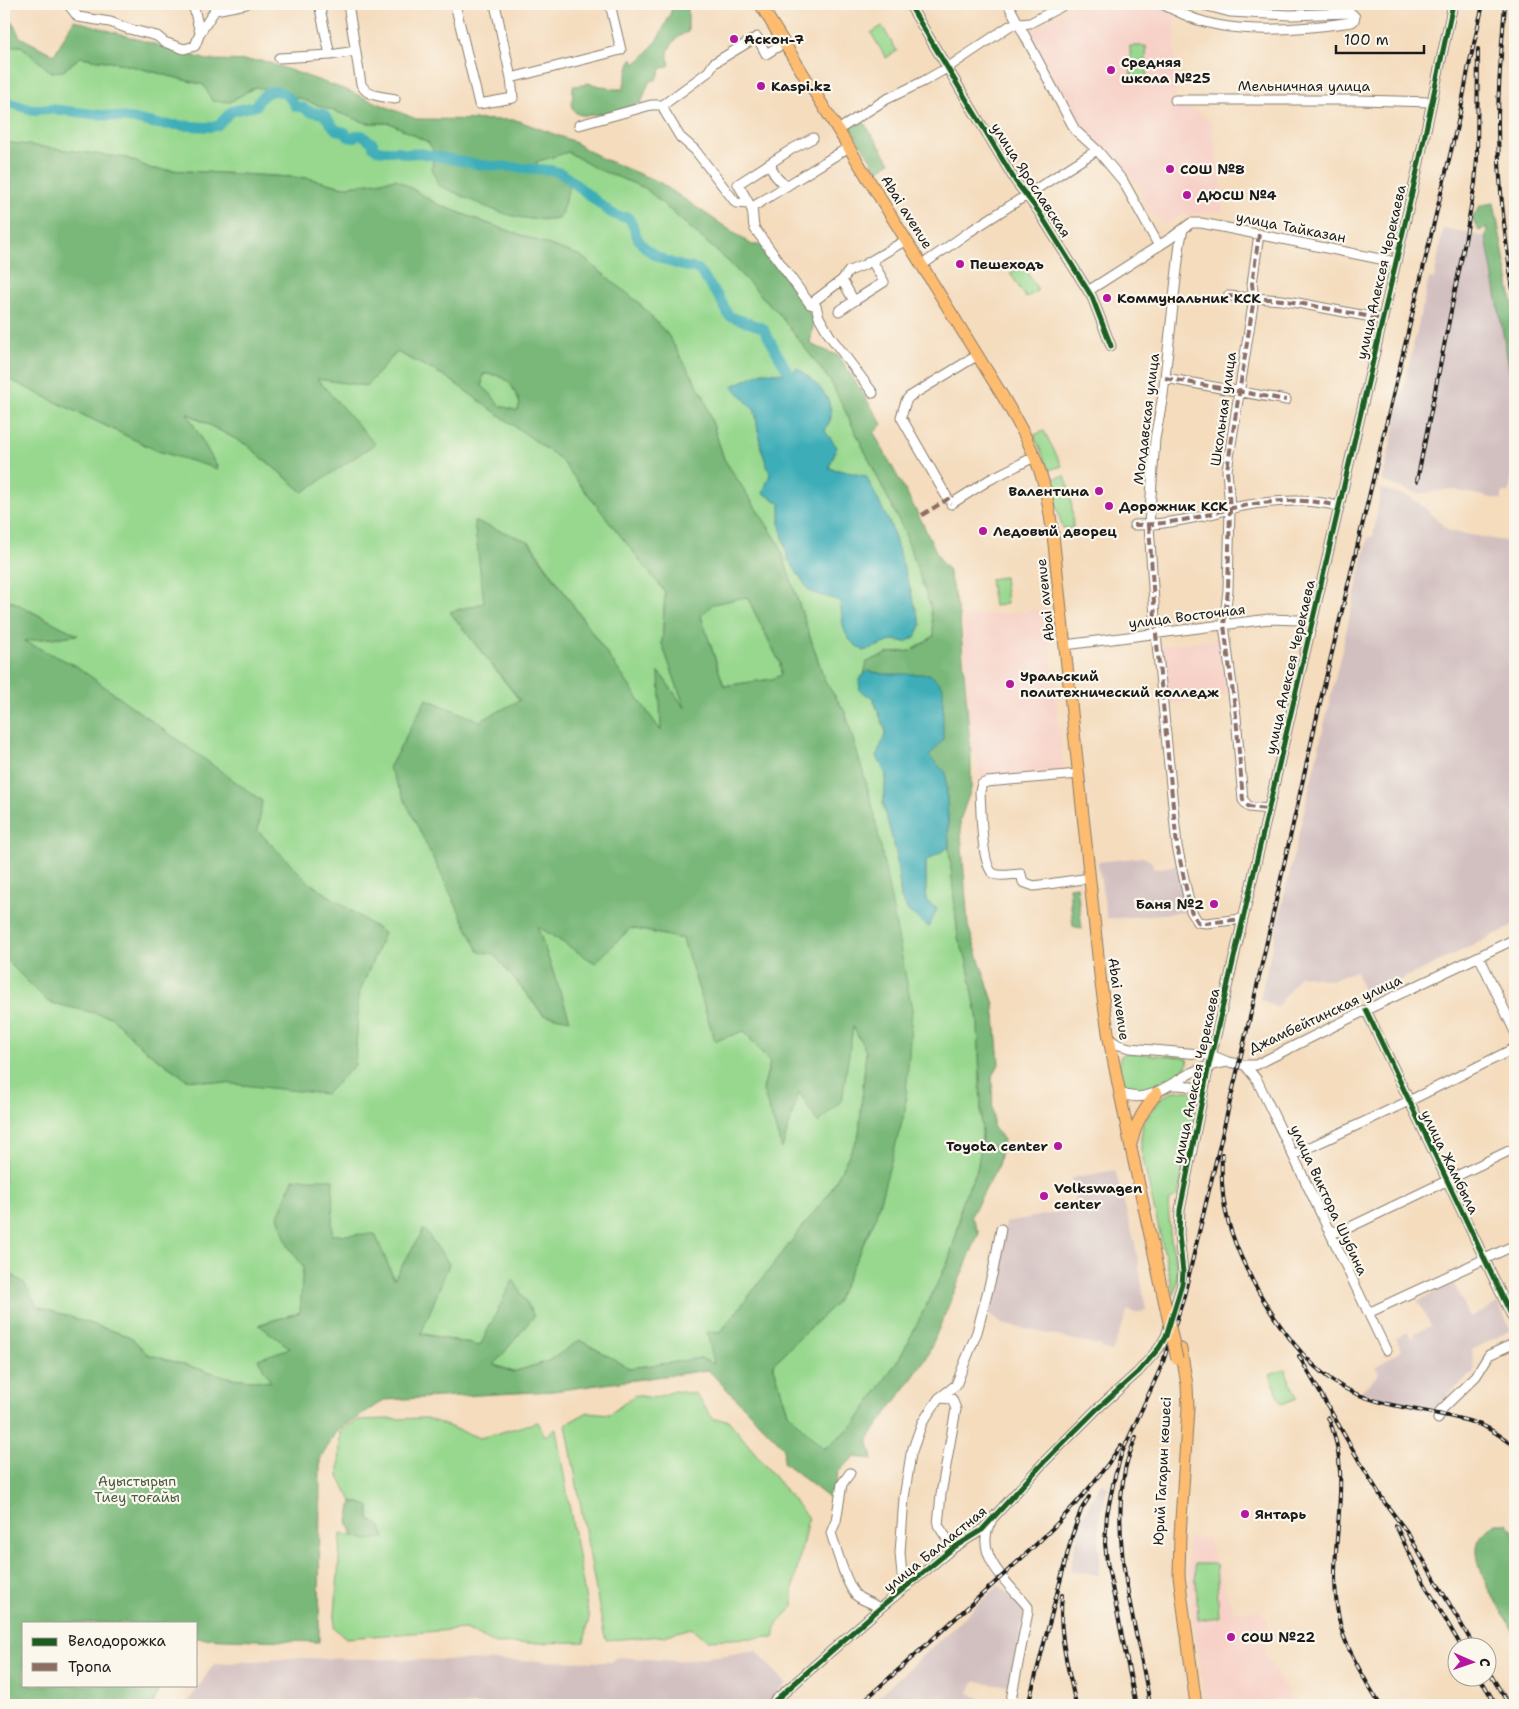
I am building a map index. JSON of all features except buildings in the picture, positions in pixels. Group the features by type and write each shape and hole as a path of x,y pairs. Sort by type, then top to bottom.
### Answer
{"main road":[{"name":"Abai avenue","path":"760,4 978,355 1016,420 1042,477 1048,504 1065,645 1101,984 1109,1039 1131,1148"},
{"path":"1131,1148 1135,1128 1142,1113 1157,1093"},
{"name":"Юрий Гагарин көшесі","path":"1131,1148 1187,1385 1188,1408 1179,1576 1196,1705"},
{"name":"Юрий Гагарин көшесі","path":"1179,1354 1182,1406 1173,1576 1190,1705"}],"street":[{"path":"68,4 78,17 110,22 157,36 164,42 184,49 195,46 214,7 246,4"},
{"path":"193,4 200,33"},
{"path":"319,4 330,55"},
{"path":"348,4 361,84 364,91 395,98"},
{"path":"456,4 479,104 512,98 511,78 495,4"},
{"path":"511,78 621,50 610,4"},
{"name":"улица Ярославская","path":"908,4 1016,182 1062,247 1088,291 1099,313 1110,346"},
{"path":"1008,4 1075,130 1098,150 1123,181 1159,246"},
{"path":"838,130 885,100 924,82 947,68 1011,24 1030,23 1066,4"},
{"path":"1162,4 1198,20 1222,25 1259,28 1294,29 1322,27 1352,22 1355,17 1351,13 1290,15 1230,12 1200,4"},
{"name":"улица Алексея Черекаева","path":"1166,1336 1182,1284 1180,1210 1211,1055 1432,102 1453,4"},
{"path":"578,125 651,105 663,105 708,72 714,63 756,37 766,54 784,43"},
{"path":"279,58 330,55 356,51"},
{"name":"Мельничная улица","path":"1175,100 1432,102"},
{"path":"663,105 665,112 680,137 694,150 736,203 750,206 849,147"},
{"path":"813,138 738,184 750,206 755,229 810,304 816,306 819,317 830,336 873,393"},
{"path":"922,265 969,232 1098,150"},
{"path":"771,163 772,171 786,186"},
{"name":"улица Тайказан","path":"1183,229 1191,223 1201,223 1395,262"},
{"path":"1088,291 1183,229"},
{"name":"Молдавская улица","path":"1183,229 1163,395 1155,439 1149,524 1156,634 1177,846 1191,911 1198,922 1206,924 1242,919"},
{"name":"Школьная улица","path":"1259,234 1252,284 1254,298 1226,470 1230,508 1228,590 1224,625 1237,725 1244,800 1249,807 1268,809"},
{"path":"810,304 842,280 849,271 872,261 906,240"},
{"path":"840,311 884,282 872,261"},
{"path":"842,280 854,300"},
{"path":"1228,296 1282,300 1382,319"},
{"path":"978,355 909,397 901,417 949,501 1034,457"},
{"path":"1165,378 1286,400"},
{"path":"1134,525 1208,515 1230,508 1267,503 1301,501 1338,506"},
{"name":"улица Восточная","path":"1065,645 1269,620 1312,622"},
{"path":"1078,774 982,784 980,791 985,855 988,867 992,872 997,875 1021,874 1024,882 1034,886 1090,878"},
{"name":"Джамбейтинская улица","path":"1109,1039 1119,1045 1130,1048 1211,1055 1228,1062 1256,1065 1277,1053 1515,939"},
{"path":"1479,956 1515,1032"},
{"name":"улица Жамбыла","path":"1366,1010 1515,1323"},
{"path":"1293,1155 1409,1101 1515,1048"},
{"path":"1120,1093 1134,1097 1146,1097 1209,1065 1228,1062"},
{"name":"улица Виктора Шубина","path":"1245,1065 1257,1080 1386,1350"},
{"path":"1170,1085 1192,1087 1198,1091 1202,1105"},
{"path":"1327,1228 1335,1232 1344,1230 1515,1148"},
{"path":"908,1586 902,1575 900,1553 906,1478 911,1454 922,1424 940,1398 956,1385 977,1332 993,1272 1001,1229"},
{"path":"1368,1313 1515,1245"},
{"name":"улица Балластная","path":"770,1705 879,1609 953,1548 982,1530 1096,1410 1138,1372 1159,1348 1166,1336"},
{"path":"1438,1419 1440,1411 1476,1376 1490,1355 1515,1343"},
{"path":"940,1398 952,1399 956,1409 941,1494 938,1525 953,1548"},
{"path":"850,1473 842,1484 836,1521 831,1533 849,1584 856,1594 874,1603 879,1609"},
{"path":"999,1512 989,1525 986,1536 989,1556 1001,1577 1028,1607 1010,1705"}],"shaded area":[{"name":"Средняя школа №25","path":"1079,4 1155,4 1175,13 1175,109 1194,109 1211,123 1223,193 1222,212 1182,214 1165,225 1147,209 1139,184 1095,145 1078,127 1027,32"},
{"path":"1443,228 1486,237 1515,400 1515,454 1509,493 1502,492 1502,500 1450,489 1419,494 1382,481 1429,278 1434,279"},
{"path":"1381,489 1410,497 1424,507 1449,531 1515,543 1515,925 1365,997 1356,971 1331,980 1300,975 1277,1008 1260,999 1368,538 1373,536"},
{"name":"Уральский политехнический колледж","path":"1046,609 1064,772 980,778 976,755 971,751 963,616 995,615"},
{"path":"1220,639 1227,695 1168,705 1161,646"},
{"path":"1143,857 1152,862 1154,869 1179,865 1186,912 1107,919 1098,862"},
{"path":"1115,1170 1135,1243 1146,1310 1136,1313 1128,1310 1112,1352 1101,1348 1099,1345 1002,1324 986,1311 1006,1222 1076,1209 1072,1178"},
{"path":"1454,1283 1470,1317 1498,1303 1511,1330 1472,1350 1474,1371 1432,1410 1416,1408 1360,1392 1379,1374 1376,1367 1402,1350 1396,1338 1408,1332 1412,1338 1415,1336 1414,1333 1431,1326 1418,1301"},
{"path":"1101,1483 1108,1486 1099,1521 1099,1575 1070,1571 1081,1519"},
{"name":"СОШ №22","path":"1187,1538 1208,1539 1233,1612 1259,1609 1267,1620 1265,1654 1295,1705 1205,1705 1190,1594"},
{"path":"999,1585 1025,1611 1009,1686 977,1681 973,1684 969,1693 994,1705 869,1705"},
{"path":"757,1651 786,1684 763,1705 186,1705 214,1664 294,1658 612,1662 617,1657 677,1661"}],"green space":[{"path":"673,4 688,4 688,32 678,37 669,49 668,59 670,65 661,69 657,79 649,82 641,103 600,114 584,115 576,113 572,109 573,86 588,83 613,89 623,89 630,62 633,58 634,64 653,46 663,29"},
{"name":"Ауыстырып Тиеу тоғайы","path":"4,6 20,37 54,55 74,20 207,60 264,61 346,90 416,119 516,120 570,140 601,158 659,182 752,245 763,245 814,320 810,344 839,356 882,424 874,433 921,520 941,562 948,569 960,620 971,757 971,789 960,820 968,926 994,1004 999,1064 992,1078 993,1126 1003,1140 998,1166 971,1216 979,1233 926,1359 868,1439 873,1459 854,1457 838,1472 833,1501 783,1462 784,1448 708,1370 553,1391 384,1400 336,1431 320,1460 319,1642 198,1638 198,1622 22,1622 22,1686 161,1686 153,1705 4,1705 4,1278 9,1273 24,1283 37,1306 131,1337 147,1354 231,1378 271,1382 258,1359 290,1348 259,1325 300,1312 303,1266 288,1246 278,1216 293,1179 333,1179 332,1235 375,1234 394,1279 424,1229 449,1264 421,1334 480,1346 513,1279 534,1316 494,1365 513,1372 549,1361 580,1340 629,1368 700,1358 714,1364 707,1332 720,1333 830,1192 859,1135 866,1051 853,1027 842,1100 818,1123 799,1092 782,1149 763,1090 770,1062 744,1031 715,1041 683,939 631,928 595,963 537,926 570,1020 544,1015 494,954 479,952 389,768 426,699 480,721 520,700 450,612 484,603 474,521 528,541 661,731 659,672 685,708 662,644 665,592 559,458 445,376 397,352 366,386 317,379 375,444 303,492 247,445 187,413 218,469 158,451 4,377 4,142 127,158 152,169 308,178 343,187 396,179 437,204 581,256 639,303 668,335 704,397 724,459 778,542 825,681 845,712 873,807 912,1009 905,1111 875,1219 835,1304 773,1364 788,1413 824,1449 856,1423 903,1352 948,1262 957,1232 961,1204 977,1170 982,1142 978,1021 967,961 958,938 949,847 946,773 928,756 883,674 868,671 864,675 867,662 889,653 911,651 934,636 930,605 904,531 831,382 779,314 729,262 645,188 595,168 568,152 536,162 539,168 563,174 571,181 560,217 528,219 482,205 438,185 432,168 434,151 428,142 390,123 367,123 282,92 255,87 230,102 212,101 204,85 119,63 80,57 63,71 51,72 21,46 4,46","holes":["483,374 491,374 503,378 511,385 520,404 517,411 499,405 482,386","747,597 780,663 781,675 772,679 724,686 701,616 713,604"]},
{"path":"882,26 897,51 886,58 871,33"},
{"path":"4,46 21,46 51,72 63,71 80,57 119,63 204,85 230,102 255,87 282,92 367,123 390,123 428,142 434,151 432,168 529,219 550,220 560,217 551,170 539,169 536,161 568,152 595,168 645,188 729,262 779,314 831,382 904,531 930,605 934,636 911,651 889,653 867,662 864,675 859,679 873,698 886,732 877,756 886,775 883,805 896,852 901,898 929,927 937,909 926,901 926,861 949,847 958,938 967,961 978,1021 982,1142 977,1170 961,1204 957,1232 948,1262 903,1352 856,1423 824,1449 788,1413 773,1364 835,1304 875,1219 873,807 845,712 825,681 778,542 724,459 704,397 668,335 639,303 581,256 437,204 396,179 343,187 308,178 151,169 127,158 4,142","holes":["762,372 811,378 828,399 831,418 825,431 829,468 866,477 891,526 921,625 916,636 906,642 894,640 864,651 844,629 840,601 780,525 781,503 761,448 755,411"]},
{"path":"1130,46 1146,46 1147,78 1131,78"},
{"path":"863,121 890,162 878,171 850,127"},
{"path":"1494,203 1515,317 1515,400 1486,237 1487,227 1479,231 1472,218 1481,205"},
{"path":"1023,266 1038,290 1026,298 1010,273"},
{"path":"397,352 445,376 559,458 665,592 662,644 686,710 660,673 661,732 529,541 484,603 450,612 520,701 480,722 426,699 494,954 543,1015 569,1019 536,925 631,928 683,939 715,1040 744,1031 770,1062 763,1090 782,1148 799,1092 853,1026 866,1051 859,1135 830,1192 720,1333 715,1365 700,1358 629,1368 580,1340 549,1361 513,1372 493,1364 534,1316 480,1346 421,1333 449,1264 424,1229 394,1279 288,1246 303,1265 301,1312 260,1324 291,1348 272,1382 231,1378 147,1354 131,1337 36,1306 24,1283 9,1273 4,1278 4,958 48,1002 111,1017 145,1050 186,1079 355,1065 359,994 384,933 310,883 258,831 261,801 76,666 23,641 77,635 4,597 4,377 158,451 218,468 186,413 247,445 303,492 316,378 366,386"},
{"path":"483,374 491,374 508,381 520,404 517,411 499,405 490,393 482,387"},
{"path":"1044,431 1062,466 1049,470 1034,435"},
{"path":"1065,476 1073,515 1073,528 1063,528 1061,524 1050,479"},
{"path":"1004,577 1007,604 994,606 990,579"},
{"path":"747,596 780,663 781,675 772,679 724,686 701,616 713,604"},
{"path":"4,598 78,635 24,641 76,666 262,801 258,831 310,883 384,933 359,994 355,1065 326,1094 186,1079 145,1050 111,1017 48,1002 4,958"},
{"path":"1077,886 1082,929 1073,926 1069,887"},
{"path":"1127,1053 1183,1057 1187,1059 1188,1063 1185,1068 1150,1091 1130,1090 1122,1079 1120,1070 1121,1056"},
{"path":"1175,1091 1191,1091 1196,1097 1197,1103 1178,1195 1168,1202 1170,1233 1177,1272 1174,1295 1141,1150 1141,1138 1143,1123 1162,1097"},
{"path":"1285,1369 1297,1398 1282,1404 1270,1375"},
{"path":"675,1391 696,1394 713,1419 728,1420 808,1518 793,1589 793,1607 777,1624 774,1637 707,1640 691,1628 664,1636 606,1640 566,1424 588,1412 610,1414 635,1395 653,1398"},
{"path":"426,1418 480,1438 538,1422 545,1436 556,1429 589,1619 584,1642 495,1644 465,1629 346,1638 334,1628 341,1533 367,1540 381,1527 369,1519 369,1506 352,1501 339,1477 340,1431 358,1420"},
{"path":"352,1501 369,1506 369,1519 381,1527 385,1538 367,1540 353,1536 348,1521"},
{"path":"1496,1523 1507,1523 1515,1534 1515,1634 1489,1590 1479,1565 1478,1543 1488,1529"},
{"path":"1195,1564 1216,1564 1219,1617 1198,1620"}],"water":[{"path":"797,368 816,383 829,404 830,420 825,431 837,447 829,468 866,476 891,526 921,625 916,636 906,642 894,640 864,651 856,646 844,630 840,601 810,592 788,559 780,525 780,503 763,493 770,474 761,448 755,411 732,386 762,372 789,374"},
{"path":"868,671 883,674 930,674 943,687 943,740 929,756 946,773 949,847 926,861 926,901 937,909 929,927 908,911 901,898 896,852 883,805 886,775 877,756 886,732 873,698 860,691 859,679"}],"waterway":[{"path":"4,101 32,110 51,109 135,119 157,124 209,127 217,126 232,111 256,106 265,94 276,91 287,96 296,107 302,107 308,111 323,114 336,130 345,132 348,137 354,138 356,135 362,135 373,143 373,147 377,150 397,151 405,154 419,153 482,165 551,170 563,174 611,213 620,217 628,217 638,239 649,251 673,263 698,269 720,299 729,316 763,328 789,374"}],"railway":[{"path":"1136,1705 1107,1562 1105,1543 1107,1514 1121,1455 1162,1365 1183,1300 1251,1013 1320,703 1461,109 1483,4"},
{"path":"1505,4 1500,63 1498,145 1503,212 1515,302"},
{"path":"1417,481 1475,183 1478,49"},
{"path":"1222,1154 1224,1205 1235,1243 1259,1293 1275,1318 1312,1363 1331,1380 1366,1398 1478,1424 1495,1432 1515,1446"},
{"path":"1299,1356 1361,1464 1385,1503 1407,1532 1468,1636"},
{"path":"1328,1417 1335,1436 1340,1474 1335,1572 1338,1614 1344,1637 1352,1655 1380,1705"},
{"path":"1136,1437 1125,1470 1121,1499 1120,1529 1127,1588 1150,1705"},
{"path":"859,1705 1036,1545 1090,1488 1121,1445"},
{"path":"1028,1705 1072,1536 1081,1510 1089,1497"},
{"path":"1396,1526 1420,1576 1455,1636"},
{"path":"1062,1595 1061,1623 1076,1705"},
{"path":"1496,1684 1509,1705"},
{"path":"1485,1686 1496,1705"}],"marked path":[{"path":"1259,234 1252,284 1254,298 1227,470 1230,508 1228,590 1224,625 1236,716 1243,800 1249,807 1268,809"},
{"path":"1228,296 1282,300 1382,319"},
{"path":"1165,378 1286,400"},
{"path":"922,515 948,499 951,504"},
{"path":"1134,525 1182,520 1258,503 1298,501 1338,506"},
{"path":"1149,525 1156,634 1177,846 1191,911 1198,922 1206,923 1242,919"}],"cycle path":[{"path":"909,4 1016,182 1039,212 1092,297 1111,346"},
{"path":"770,1705 879,1609 953,1548 982,1530 1044,1462 1096,1410 1138,1372 1159,1348 1166,1336 1182,1284 1183,1272 1179,1235 1180,1210 1209,1065 1416,176 1453,4"},
{"path":"1366,1010 1515,1323"}],"place":[{"name":"Аскон-7","path":"734,39"},
{"name":"Средняя школа №25","path":"1111,70"},
{"name":"Kaspi.kz","path":"761,86"},
{"name":"СОШ №8","path":"1170,169"},
{"name":"ДЮСШ №4","path":"1187,195"},
{"name":"Пешеходъ","path":"960,264"},
{"name":"Коммунальник КСК","path":"1107,298"},
{"name":"Валентина","path":"1099,491"},
{"name":"Дорожник КСК","path":"1109,506"},
{"name":"Ледовый дворец","path":"983,531"},
{"name":"Уральский политехнический колледж","path":"1010,684"},
{"name":"Баня №2","path":"1214,904"},
{"name":"Toyota center","path":"1058,1146"},
{"name":"Volkswagen center","path":"1044,1196"},
{"name":"Янтарь","path":"1245,1514"},
{"name":"СОШ №22","path":"1231,1637"}]}
